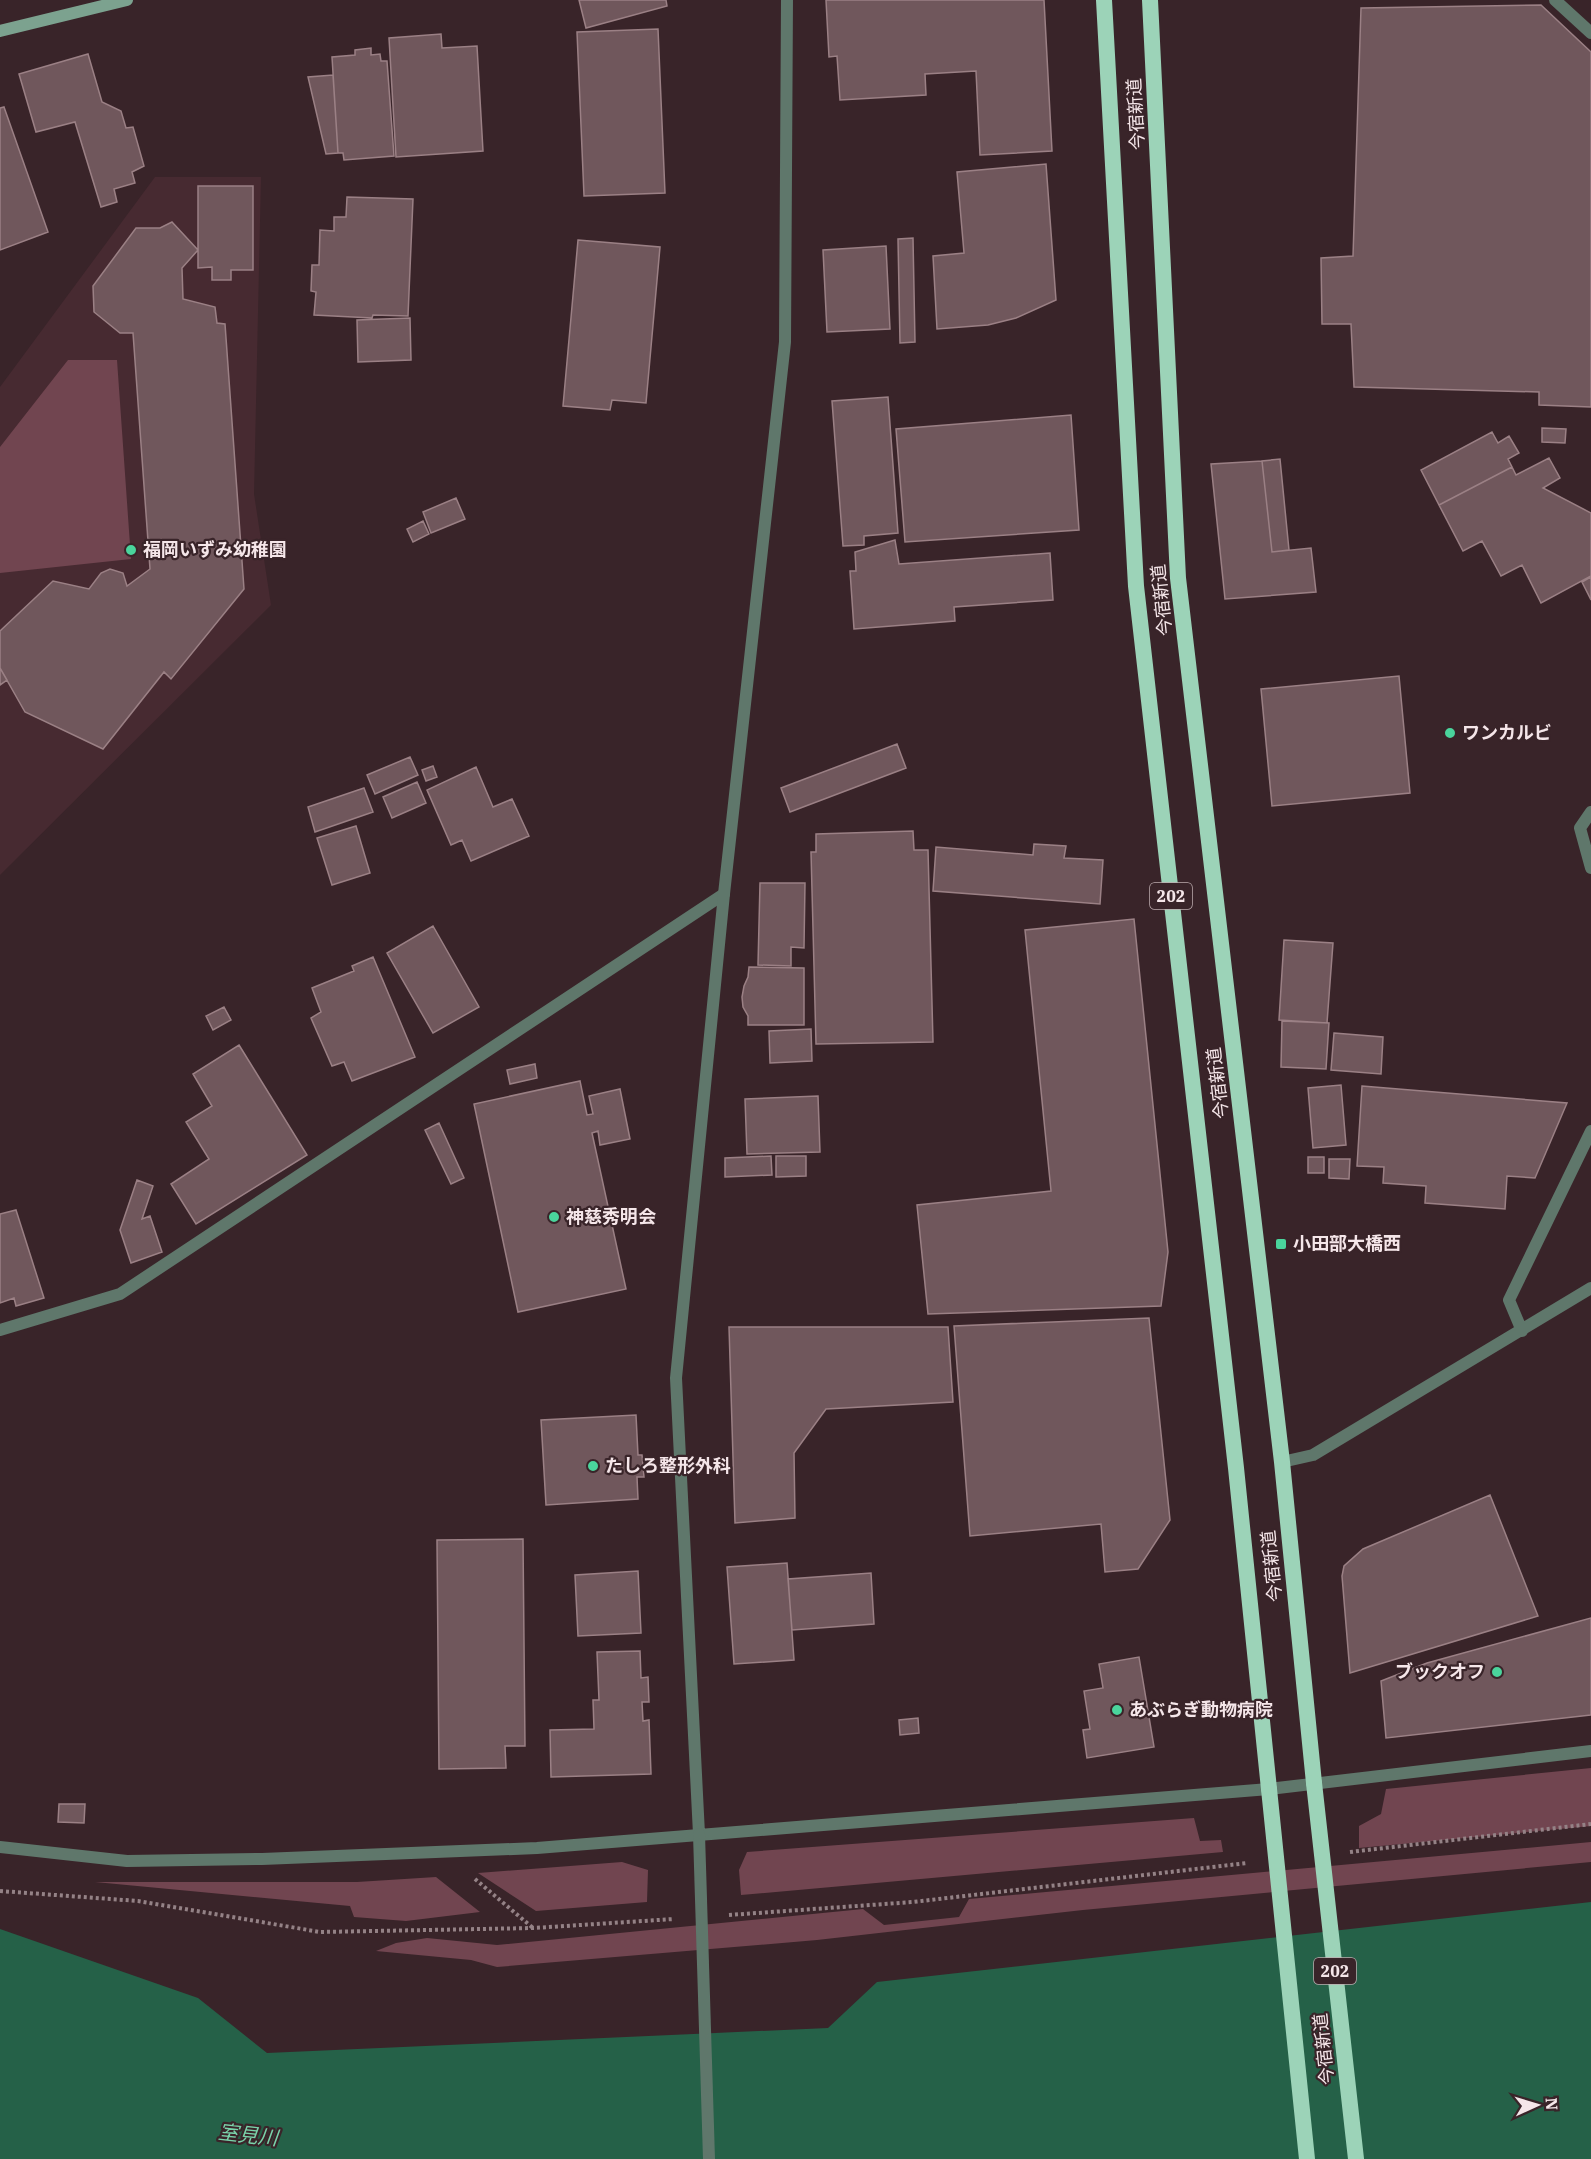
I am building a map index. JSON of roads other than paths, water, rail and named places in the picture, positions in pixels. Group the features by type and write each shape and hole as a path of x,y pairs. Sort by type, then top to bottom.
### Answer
{"highway":[{"name":"今宿新道","path":"1104,0 1136,586 1236,1468 1307,2159"},
{"name":"今宿新道","path":"1150,0 1179,578 1282,1462 1314,1784 1356,2159"}],"main road":[{"path":"0,31 127,0"}],"street":[{"path":"710,2159 699,1834 676,1378 724,894 785,342 787,0"},
{"path":"1555,0 1591,33"},
{"path":"1591,812 1580,828 1591,868"},
{"path":"0,1330 120,1294 724,894"},
{"path":"1522,1331 1509,1300 1591,1131"},
{"path":"1282,1462 1313,1455 1591,1288"},
{"path":"0,1847 127,1861 262,1859 537,1848 1269,1789 1591,1751"}],"water":[{"name":"室見川","path":"1591,1902 1591,2159 0,2159 0,1929 198,1998 267,2053 828,2028 877,1982"}],"place":[{"name":"福岡いずみ幼稚園","path":"131,550"},
{"name":"ワンカルビ","path":"1450,733"},
{"name":"神慈秀明会","path":"554,1217"},
{"name":"小田部大橋西","path":"1281,1244"},
{"name":"たしろ整形外科","path":"593,1466"},
{"name":"ブックオフ","path":"1497,1672"},
{"name":"あぶらぎ動物病院","path":"1117,1710"}]}
